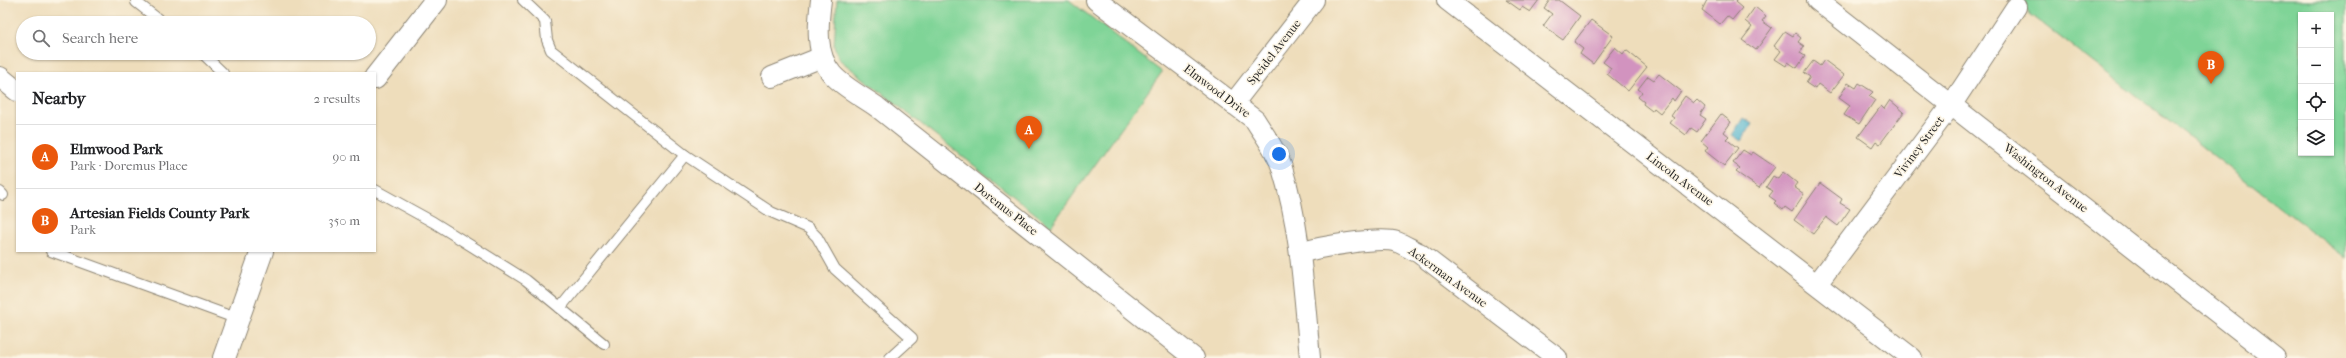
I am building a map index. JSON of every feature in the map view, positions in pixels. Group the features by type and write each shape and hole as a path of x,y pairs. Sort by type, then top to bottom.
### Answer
{"street":[{"path":"376,77 436,0"},
{"name":"Doremus Place","path":"821,0 818,36 822,57 832,75 877,107 1194,358"},
{"name":"Elmwood Drive","path":"1096,0 1255,120 1282,167 1300,253 1310,358"},
{"name":"Speidel Avenue","path":"1233,104 1314,0"},
{"name":"Lincoln Avenue","path":"1447,0 1912,358"},
{"name":"Washington Avenue","path":"1817,0 1952,104 2275,358"},
{"name":"Viviney Street","path":"1817,284 1952,104 2016,7"},
{"path":"772,77 822,57"},
{"path":"0,77 16,90"},
{"name":"Ackerman Avenue","path":"1300,253 1322,246 1372,241 1396,241 1419,253 1557,358"},
{"path":"224,358 262,252"}],"lane":[{"path":"523,0 544,21 547,40 551,50 685,155 771,212 798,222 817,237 835,270 912,338 890,358"},
{"path":"136,2 154,16"},
{"path":"209,60 222,72"},
{"path":"560,308 685,155"},
{"path":"376,191 433,222 526,280 604,344"},
{"path":"54,252 238,319"}],"green space":[{"path":"837,0 1069,0 1162,72 1051,226 840,60 834,46"},
{"path":"2012,0 2346,0 2346,258"}],"water":[{"path":"1743,118 1752,124 1741,141 1732,135"}],"building":[{"path":"1506,0 1539,0 1530,12 1522,7 1520,10"},
{"path":"1550,0 1559,0 1580,16 1563,40 1543,26 1552,14 1544,8"},
{"path":"1707,0 1737,0 1735,2 1742,8 1732,20 1727,16 1720,24 1702,10"},
{"path":"1755,7 1766,16 1762,21 1772,28 1756,50 1742,40 1752,27 1745,21"},
{"path":"1591,20 1613,36 1593,64 1580,54 1583,49 1574,42"},
{"path":"1785,31 1793,36 1795,33 1801,38 1798,42 1804,46 1800,53 1805,56 1797,68 1788,62 1786,66 1775,59 1781,51 1774,46"},
{"path":"1615,47 1623,54 1626,50 1647,67 1628,91 1607,74 1611,68 1603,62"},
{"path":"1824,60 1844,75 1830,93 1818,84 1815,89 1806,83 1810,77 1804,73 1813,61 1820,66"},
{"path":"1659,74 1681,91 1674,101 1672,98 1660,113 1654,108 1652,111 1643,104 1644,102 1638,97 1642,92 1638,89 1648,76 1654,80"},
{"path":"1848,83 1856,88 1859,83 1873,92 1869,96 1875,100 1859,124 1844,115 1850,106 1839,98"},
{"path":"1685,96 1694,103 1697,100 1705,107 1700,115 1706,119 1697,132 1691,128 1686,135 1670,123 1674,118 1671,116"},
{"path":"1890,100 1904,112 1880,144 1876,141 1872,147 1858,137 1881,106 1884,109"},
{"path":"1721,114 1731,122 1724,132 1729,136 1726,139 1738,148 1724,166 1705,151 1708,147 1701,141"},
{"path":"1743,150 1751,155 1753,152 1775,167 1759,188 1736,172 1740,168 1733,163"},
{"path":"1783,172 1797,183 1794,187 1804,194 1792,212 1785,207 1783,210 1774,203 1776,201 1769,196 1773,191 1766,187 1773,176 1778,179"},
{"path":"1820,183 1842,199 1840,203 1850,209 1838,226 1826,217 1813,234 1794,220"}],"place":[{"name":"Artesian Fields County Park","path":"2211,84"},
{"name":"Elmwood Park","path":"1029,149"}]}
